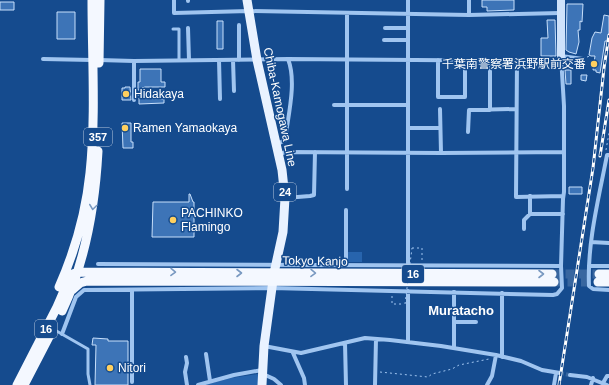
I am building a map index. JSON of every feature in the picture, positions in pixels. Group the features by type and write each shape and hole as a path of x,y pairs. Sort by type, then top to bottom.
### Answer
{"highway":[{"name":"357","path":"72,290 90,225 97,174 98,139 96,60 92,0"},
{"name":"357","path":"61,283 84,213 90,174 100,0"},
{"path":"69,262 71,269 77,273"},
{"name":"Tokyo Kanjo","path":"72,290 80,283 87,281 154,281 274,277 408,274 553,278 361,285 274,277 77,273"},
{"name":"Tokyo Kanjo","path":"77,273 83,277 124,277 154,281"},
{"name":"16","path":"17,385 54,313 70,277 77,273"},
{"path":"609,274 598,278 609,282"},
{"name":"16","path":"11,385 61,283"},
{"name":"16","path":"24,385 72,290"}],"main road":[{"name":"Chiba-Kamogawa Line","path":"247,0 257,60 278,154 285,198 283,232 274,277 264,346 262,385"},
{"path":"560,0 561,59"}],"street":[{"path":"174,0 174,13 249,11 347,14 560,14"},
{"path":"408,0 408,265"},
{"path":"469,0 469,15"},
{"path":"347,14 347,189"},
{"path":"239,25 239,60"},
{"path":"188,28 189,60"},
{"path":"385,28 408,28"},
{"path":"384,40 408,40"},
{"path":"276,145 285,140 293,81 292,68 288,59"},
{"path":"361,285 408,290 557,294 562,288 561,266 564,106 561,59"},
{"path":"43,60 583,60"},
{"path":"220,60 220,99"},
{"path":"233,60 234,91"},
{"path":"438,60 438,97 464,97 465,61"},
{"path":"134,61 134,100"},
{"path":"490,61 490,110"},
{"path":"517,61 515,153 516,197 563,196"},
{"path":"134,94 164,94"},
{"path":"334,105 408,105"},
{"path":"440,109 440,153"},
{"path":"468,132 469,110 516,109"},
{"path":"408,128 440,128"},
{"path":"278,154 286,152 564,152"},
{"path":"285,198 314,195 315,152"},
{"path":"608,155 591,242 589,286 593,290 609,290"},
{"path":"530,196 530,214"},
{"path":"346,210 346,265"},
{"path":"524,229 524,220 530,214 563,214"},
{"path":"591,242 609,243"},
{"path":"98,264 256,264 274,277"},
{"path":"62,334 76,297 84,290 255,288 300,264 561,266"},
{"path":"589,266 609,266"},
{"path":"132,290 132,382"},
{"path":"408,290 408,342"},
{"path":"454,292 454,348"},
{"path":"502,293 502,356"},
{"path":"454,322 476,322"},
{"path":"264,346 293,353 308,352 365,338 376,338 454,348 502,356 521,361 542,370 558,373 554,385"},
{"path":"375,385 376,338"},
{"path":"345,343 346,385"},
{"path":"293,353 304,378 305,385"},
{"path":"206,354 210,381"},
{"path":"487,385 492,376 496,355"},
{"path":"186,357 187,363 185,372 187,385"},
{"path":"198,385 234,375 262,372 281,385"},
{"path":"570,375 593,378 605,384 607,376 609,376"},
{"path":"591,385 593,378"}],"lane":[{"path":"173,29 179,29 179,60"},
{"path":"53,329 88,349 88,374 90,385"}],"path":[{"path":"608,155 606,153 609,133"},
{"path":"392,295 392,304 405,304 412,248 422,248 422,261"},
{"path":"375,372 428,377 432,374 443,372 459,365 491,359 496,355"}],"shaded area":[{"path":"348,252 362,252 362,262 348,262"},
{"path":"258,374 258,385 204,385 231,378"}],"building":[{"path":"482,0 514,0 514,10 487,11 487,7 482,7"},
{"path":"0,2 14,2 14,10 0,10"},
{"path":"567,4 583,4 582,22 580,21 580,30 578,30 579,42 576,54 566,50"},
{"path":"57,12 75,12 75,39 57,39"},
{"path":"604,15 609,16 609,41 605,41 600,73 593,70 595,56 589,55 592,38 595,32 601,33"},
{"path":"547,20 555,20 556,56 541,56 541,38 548,38"},
{"path":"217,21 223,21 223,49 217,49"},
{"path":"140,69 161,69 161,82 165,82 165,87 145,87 142,88 142,90 138,90 138,82 140,82"},
{"path":"565,70 571,70 571,84 566,84"},
{"path":"581,75 587,75 586,81 581,80"},
{"path":"130,87 131,100 122,100 122,88"},
{"path":"139,98 164,99 164,103 139,104"},
{"path":"122,123 131,123 131,142 133,142 133,148 123,148"},
{"path":"569,187 582,187 582,194 569,194"},
{"name":"PACHINKO Flamingo","path":"189,194 194,202 194,237 152,237 153,202 189,202"},
{"path":"93,338 108,339 108,341 128,341 128,385 95,385 96,345 92,345"}],"tunnel":[{"path":"552,274 599,274"},
{"path":"554,282 598,282"},
{"path":"560,373 570,375"}],"railway":[{"path":"559,385 593,168 609,35"},
{"path":"600,156 609,100"}],"place":[{"name":"千葉南警察署浜野駅前交番","path":"594,64"},
{"name":"Hidakaya","path":"126,94"},
{"name":"Ramen Yamaokaya","path":"125,128"},
{"name":"PACHINKO Flamingo","path":"173,220"},
{"name":"Nitori","path":"110,368"}],"district":[{"name":"Muratacho","path":"461,310"}]}
